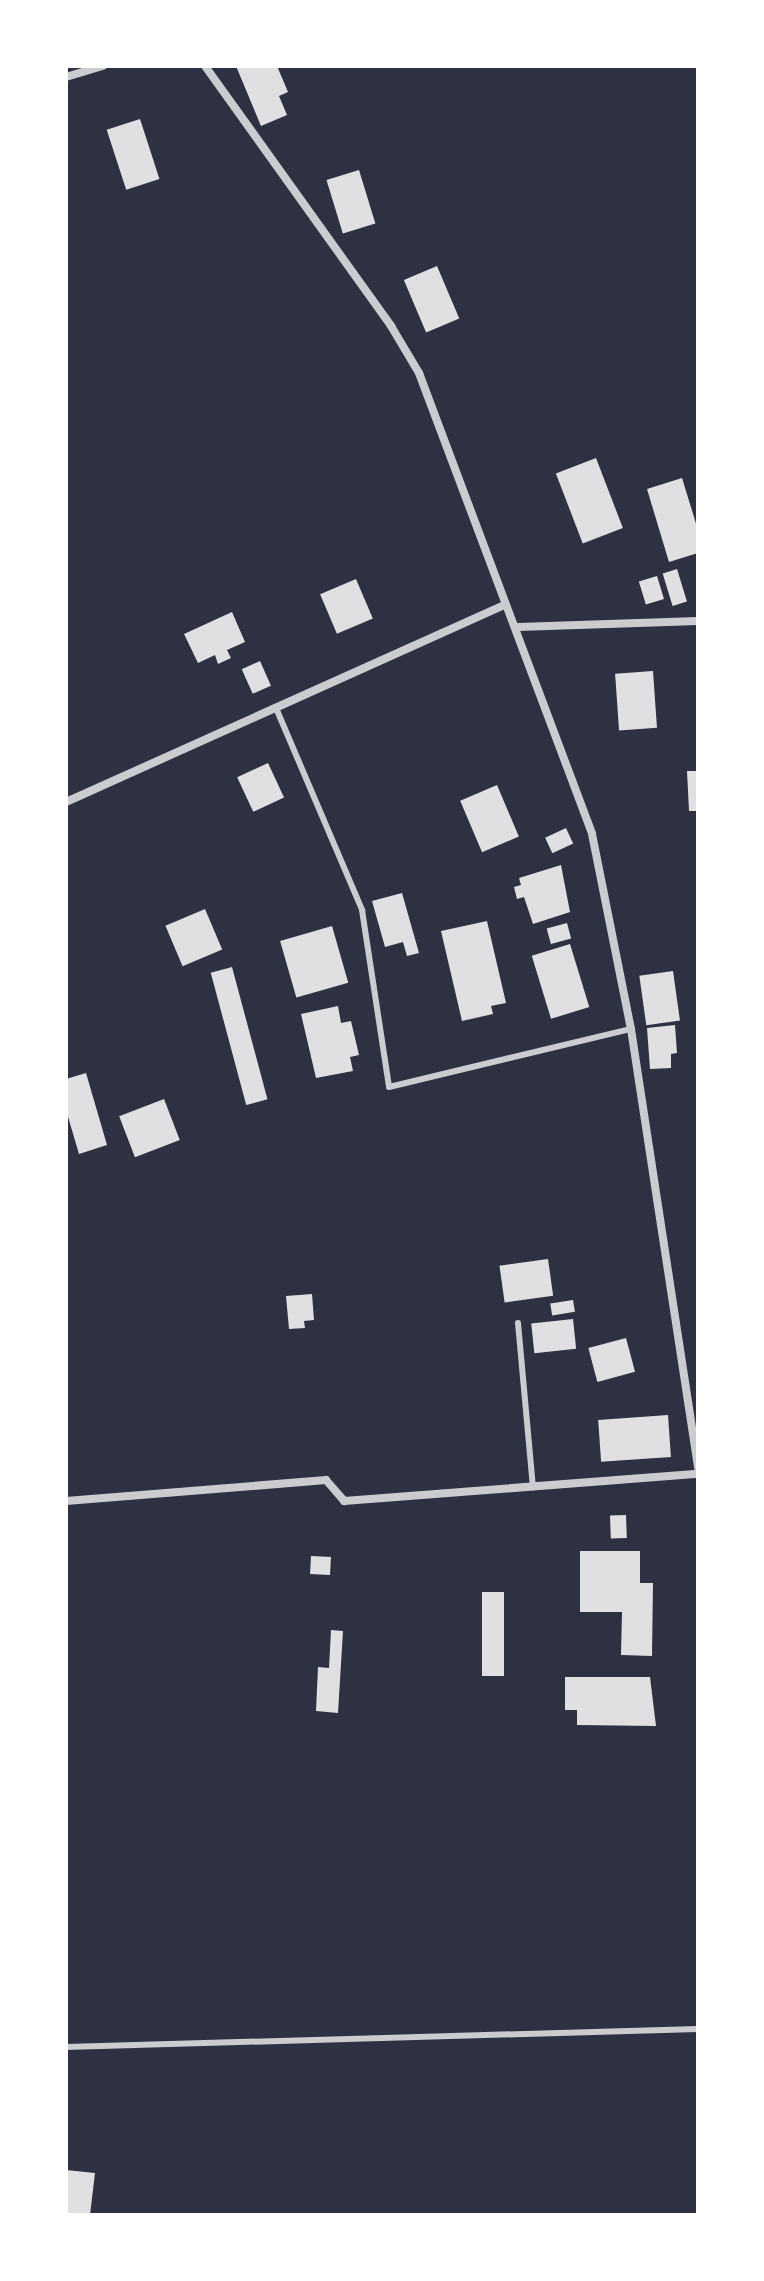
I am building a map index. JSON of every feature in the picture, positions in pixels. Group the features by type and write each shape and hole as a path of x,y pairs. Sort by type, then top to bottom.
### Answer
{"street":[{"path":"66,77 103,66"},
{"path":"205,66 391,326 419,373 503,606 518,627 592,834 631,1029 698,1468"},
{"path":"66,802 503,606"},
{"path":"518,627 698,621"},
{"path":"66,1501 326,1480 344,1501 698,1474"}],"lane":[{"path":"276,708 362,910 389,1087 631,1029"},
{"path":"518,1323 533,1487"},
{"path":"66,2047 698,2029"}],"building":[{"path":"236,66 277,66 288,92 279,96 287,115 261,126"},
{"path":"140,119 159,179 126,190 107,130"},
{"path":"359,170 375,224 343,233 326,180"},
{"path":"437,266 459,318 426,333 404,280"},
{"path":"596,458 623,528 583,543 556,473"},
{"path":"682,478 698,530 698,553 669,562 647,489"},
{"path":"677,569 687,602 673,606 663,573"},
{"path":"657,576 664,599 646,605 639,582"},
{"path":"356,579 373,619 337,634 320,594"},
{"path":"232,612 245,642 227,650 231,658 218,664 215,655 198,663 184,634"},
{"path":"260,661 271,686 253,694 242,669"},
{"path":"653,671 657,728 619,731 615,674"},
{"path":"268,763 284,797 253,812 237,777"},
{"path":"687,771 698,771 698,811 689,811"},
{"path":"497,785 519,837 482,852 460,801"},
{"path":"566,828 573,843 552,853 545,838"},
{"path":"561,865 570,912 533,924 524,897 517,899 514,887 521,885 519,878"},
{"path":"402,893 419,953 407,956 403,942 385,947 372,901"},
{"path":"205,909 222,950 183,966 165,926"},
{"path":"487,921 506,1003 491,1006 493,1014 462,1021 441,931"},
{"path":"567,923 571,938 551,944 547,928"},
{"path":"332,926 348,983 296,998 280,941"},
{"path":"570,944 589,1007 551,1019 532,956"},
{"path":"232,967 267,1099 246,1105 211,973"},
{"path":"673,971 680,1021 646,1025 639,976"},
{"path":"338,1006 341,1023 351,1021 359,1055 350,1057 353,1071 316,1078 301,1014"},
{"path":"675,1025 677,1053 671,1054 671,1068 650,1069 647,1028"},
{"path":"86,1073 107,1145 79,1154 66,1110 66,1079"},
{"path":"164,1099 180,1140 135,1157 119,1116"},
{"path":"548,1259 553,1296 505,1302 499,1266"},
{"path":"312,1294 314,1320 304,1321 305,1328 289,1329 286,1296"},
{"path":"573,1300 575,1312 552,1315 550,1304"},
{"path":"573,1319 576,1349 534,1353 531,1323"},
{"path":"626,1338 635,1372 597,1382 588,1348"},
{"path":"668,1415 671,1457 601,1462 598,1420"},
{"path":"626,1515 627,1538 611,1539 610,1516"},
{"path":"580,1551 640,1551 640,1583 653,1583 652,1656 621,1655 622,1612 580,1612"},
{"path":"311,1556 331,1557 330,1575 310,1574"},
{"path":"482,1592 504,1592 504,1676 482,1676"},
{"path":"331,1630 343,1631 338,1713 316,1711 318,1667 329,1668"},
{"path":"565,1677 650,1677 656,1726 577,1725 577,1710 565,1710"},
{"path":"66,2170 95,2173 90,2215 66,2215"}]}
